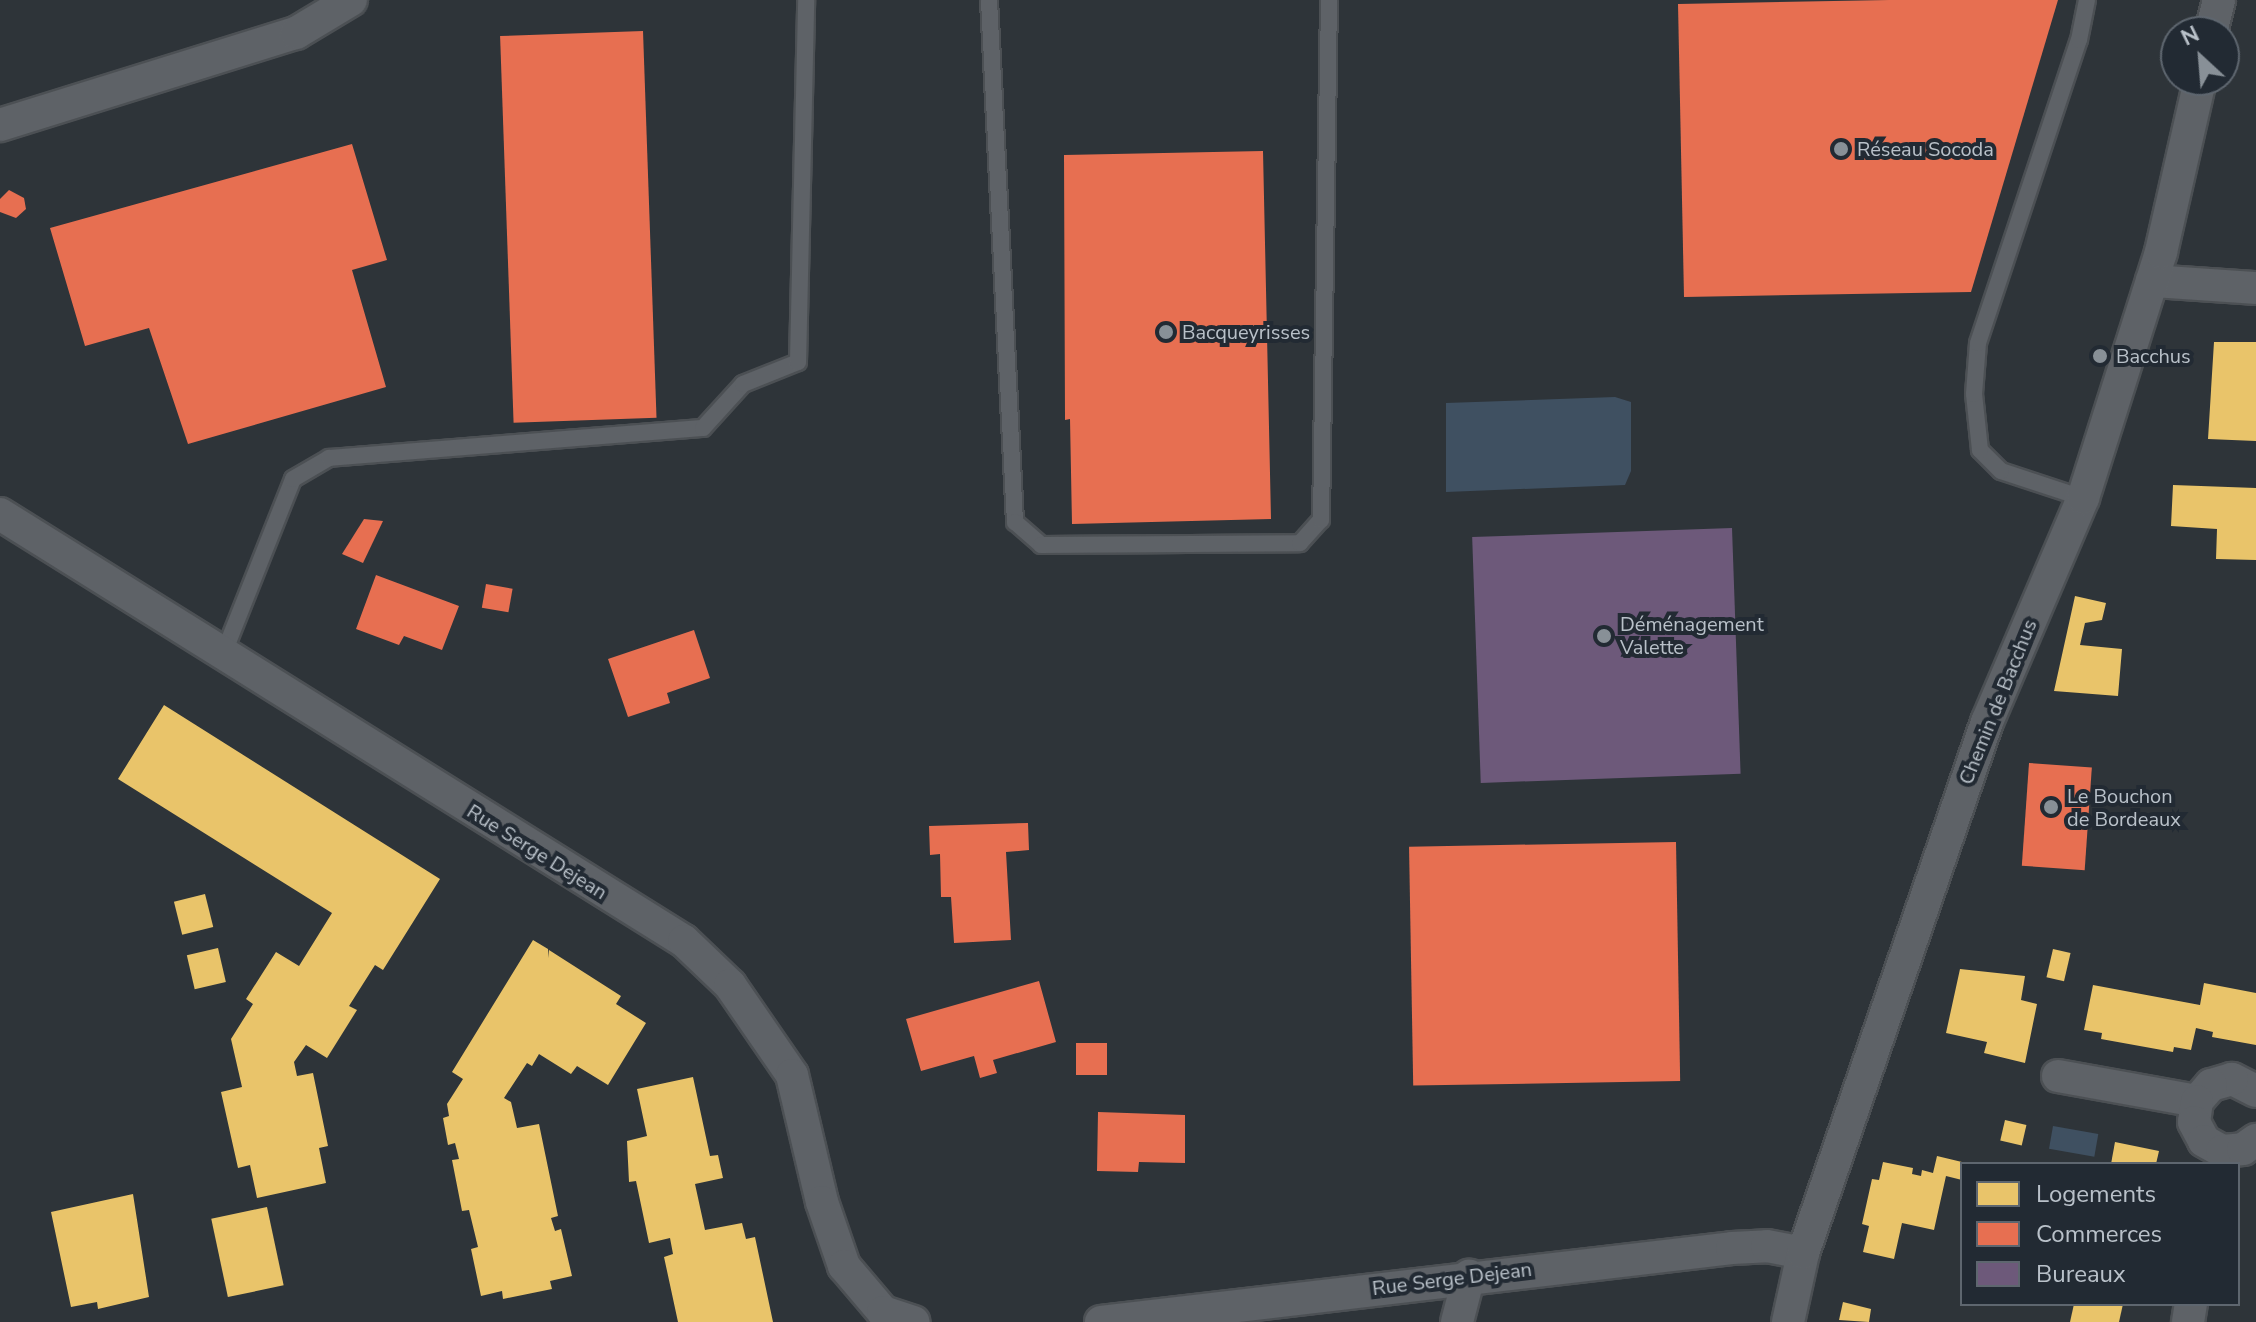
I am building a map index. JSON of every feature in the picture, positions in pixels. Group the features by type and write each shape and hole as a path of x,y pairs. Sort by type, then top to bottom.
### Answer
{"street":[{"path":"0,125 296,33 351,0"},
{"name":"Chemin de Bacchus","path":"1788,1322 1803,1253 1987,722 2083,498 2152,281 2196,96"},
{"path":"2152,281 2256,288"},
{"name":"Rue Serge Dejean","path":"0,514 684,941 730,985 792,1075 822,1202 844,1266 890,1319"},
{"path":"2058,1076 2197,1101"},
{"path":"2256,1091 2243,1082 2221,1080 2197,1101 2197,1132 2221,1158 2256,1140"},
{"name":"Rue Serge Dejean","path":"1101,1322 1469,1276 1739,1248 1803,1253"},
{"path":"1457,1322 1469,1276"}],"lane":[{"path":"223,655 293,479 329,458 703,428 743,384 798,362 806,0"},
{"path":"989,0 1015,522 1041,545 1300,543 1321,520 1329,0"},
{"path":"2083,498 2001,471 1980,450 1974,394 1978,343 2079,40 2087,0"}],"water":[{"path":"1615,397 1631,402 1631,471 1625,485 1446,492 1446,403"},
{"path":"2053,1126 2098,1134 2094,1157 2049,1149"}],"building: Logements":[{"path":"2214,342 2256,342 2256,441 2208,439"},
{"path":"2173,485 2256,488 2256,560 2216,559 2217,529 2171,526"},
{"path":"2075,596 2106,603 2102,620 2085,623 2080,645 2122,649 2118,696 2054,691"},
{"path":"164,705 440,879 383,970 375,965 349,1006 357,1010 327,1058 306,1045 294,1062 297,1076 313,1073 328,1146 319,1148 326,1183 257,1198 250,1165 238,1168 221,1092 242,1087 231,1039 253,1004 246,999 276,952 299,966 332,913 118,779"},
{"path":"205,894 213,927 182,935 174,902"},
{"path":"533,940 548,949 549,958 549,950 621,996 616,1004 646,1023 608,1085 577,1066 571,1074 539,1054 532,1066 527,1063 504,1098 511,1102 517,1128 539,1124 558,1216 551,1218 555,1231 561,1229 572,1276 550,1281 552,1289 503,1299 502,1291 481,1296 471,1249 478,1247 469,1210 462,1211 452,1160 459,1159 455,1143 448,1145 443,1118 449,1116 447,1104 463,1079 452,1072"},
{"path":"218,948 226,982 195,989 187,955"},
{"path":"2053,949 2071,953 2064,981 2046,977"},
{"path":"1960,969 2025,976 2021,1000 2037,1004 2025,1063 1984,1053 1987,1042 1946,1033"},
{"path":"2204,983 2256,993 2256,1045 2212,1037 2213,1032 2196,1028 2191,1050 2174,1047 2173,1052 2101,1039 2102,1033 2084,1030 2093,985 2200,1005"},
{"path":"693,1077 710,1156 718,1155 723,1178 695,1184 705,1230 742,1223 746,1239 755,1237 773,1322 678,1322 664,1257 673,1254 670,1238 649,1243 636,1181 629,1182 627,1141 647,1136 637,1089"},
{"path":"2005,1120 2026,1125 2022,1145 2000,1140"},
{"path":"2115,1142 2159,1151 2156,1162 2111,1162"},
{"path":"1937,1156 1962,1162 1960,1180 1946,1176 1934,1230 1902,1223 1894,1259 1863,1252 1869,1226 1862,1224 1872,1179 1879,1180 1883,1162 1913,1168 1912,1174 1921,1176 1922,1170 1933,1173"},
{"path":"133,1194 149,1297 98,1309 97,1302 71,1307 51,1212"},
{"path":"267,1207 284,1285 228,1297 211,1219"},
{"path":"1843,1302 1871,1309 1869,1322 1839,1320"},
{"path":"2074,1306 2123,1306 2119,1322 2070,1322"}],"building: Commerces":[{"path":"2058,0 1971,292 1684,297 1678,4"},
{"path":"643,31 657,418 514,423 500,36"},
{"path":"352,144 387,260 352,270 386,387 188,444 149,328 85,346 50,228"},
{"path":"1263,151 1271,519 1072,524 1070,419 1065,420 1064,155"},
{"path":"9,190 24,198 26,209 16,218 0,212 0,199"},
{"path":"364,519 383,521 363,563 342,554"},
{"path":"376,575 459,606 442,650 404,636 399,645 356,629"},
{"path":"486,584 513,589 508,612 482,608"},
{"path":"694,630 710,678 667,693 670,703 628,717 608,659"},
{"path":"2029,763 2092,767 2085,870 2022,866"},
{"path":"1028,823 1029,850 1006,852 1011,940 954,943 951,897 941,897 940,854 930,855 929,826"},
{"path":"1676,842 1680,1081 1413,1086 1409,847"},
{"path":"1039,981 1056,1042 993,1060 997,1073 980,1078 974,1056 921,1071 906,1019"},
{"path":"1076,1043 1107,1043 1107,1075 1076,1075"},
{"path":"1098,1112 1185,1115 1185,1163 1139,1162 1138,1172 1097,1171"}],"building: Bureaux":[{"path":"1732,528 1741,774 1481,783 1472,537"}],"place":[{"name":"Réseau Socoda","path":"1841,149"},
{"name":"Bacqueyrisses","path":"1166,332"},
{"name":"Bacchus","path":"2100,356"},
{"name":"Déménagement Valette","path":"1604,636"},
{"name":"Le Bouchon de Bordeaux","path":"2051,807"}]}
